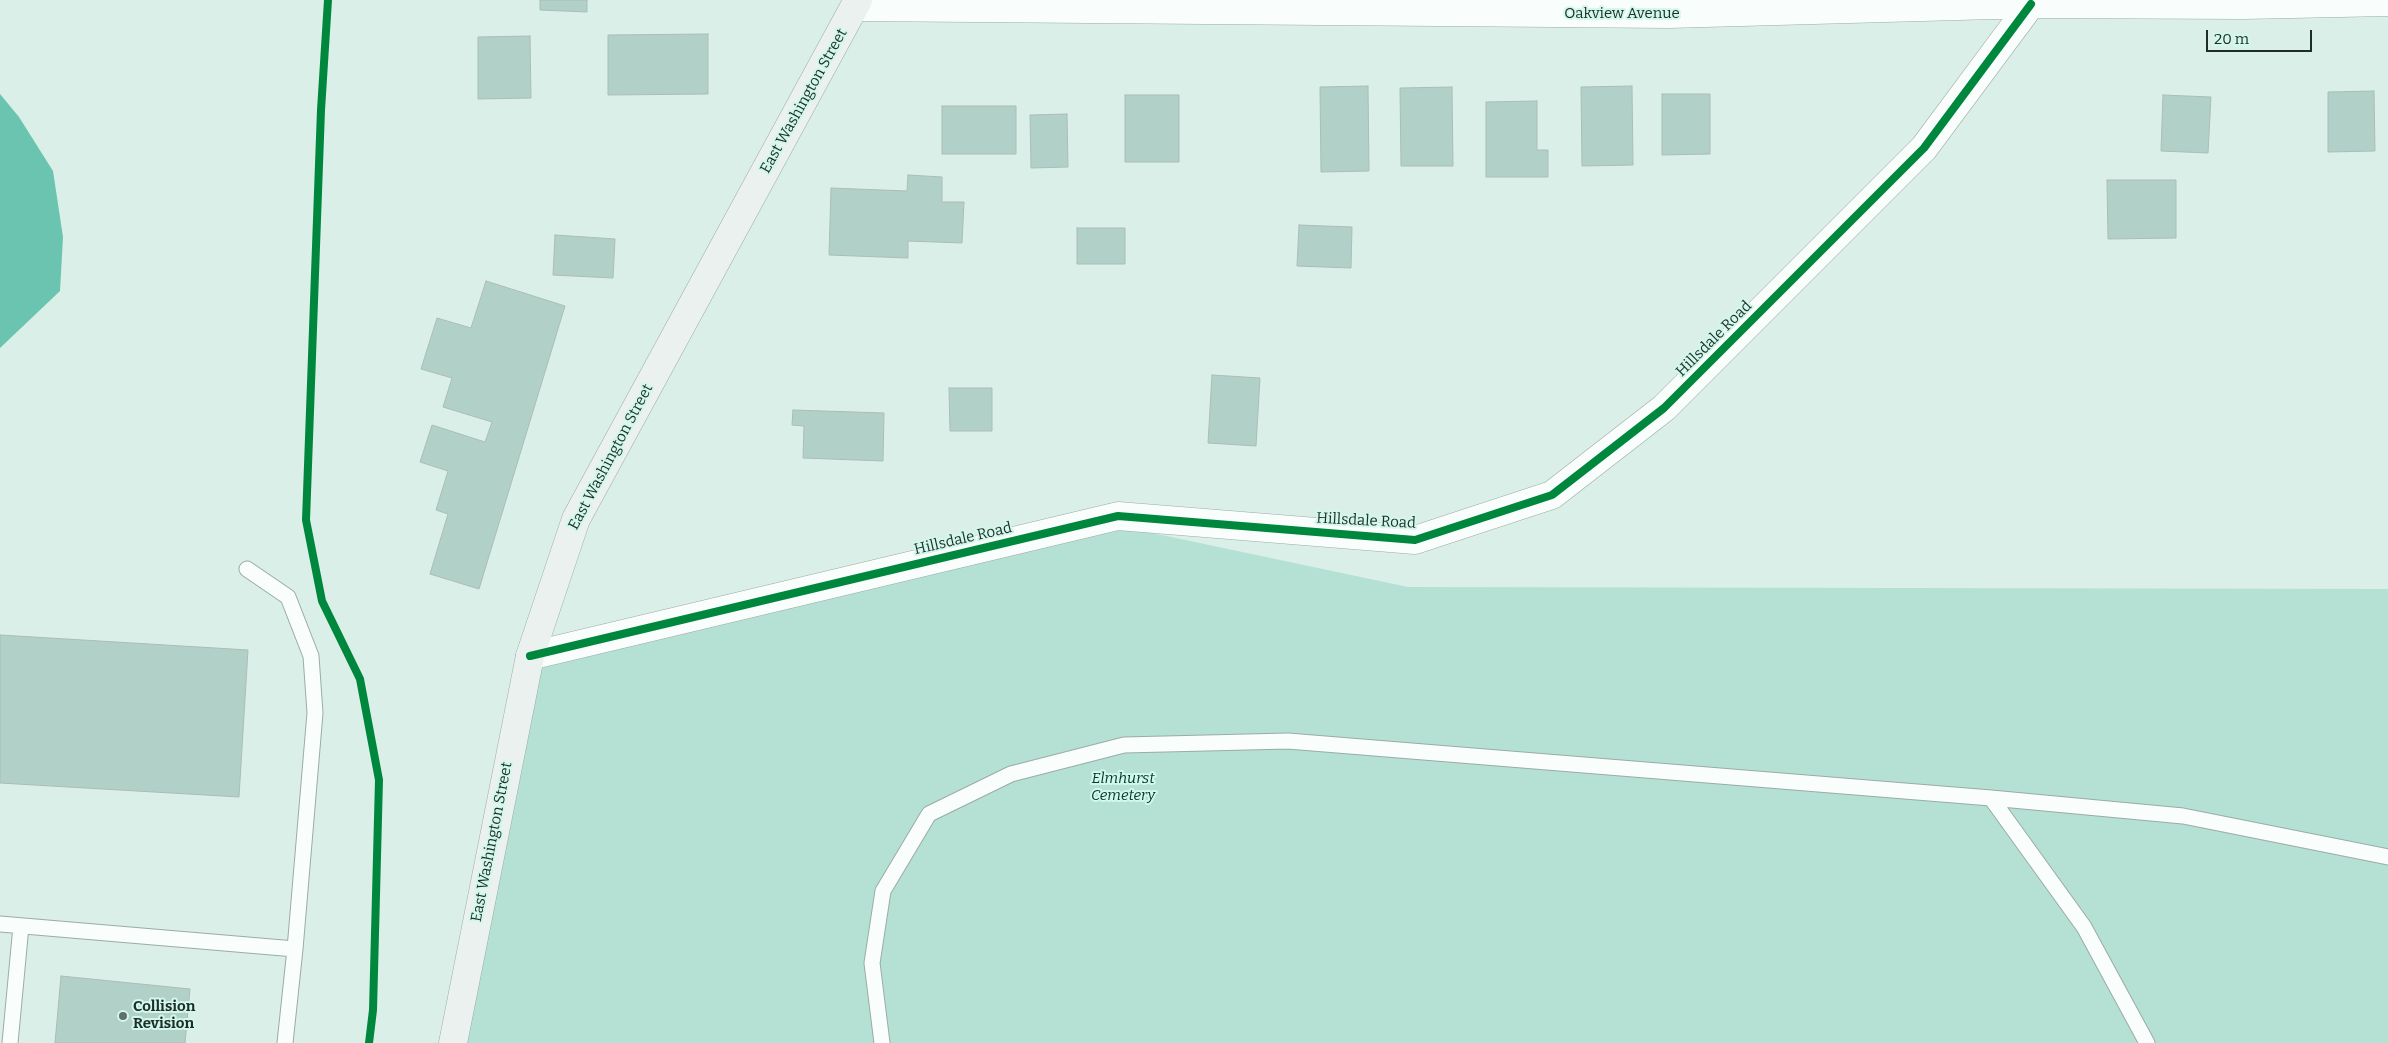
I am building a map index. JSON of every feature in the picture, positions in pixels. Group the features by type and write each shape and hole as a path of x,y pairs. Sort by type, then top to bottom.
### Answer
{"street":[{"name":"Oakview Avenue","path":"857,4 1669,7 2388,2"},
{"name":"East Washington Street","path":"453,1043 530,656 576,518 857,4"},
{"name":"Hillsdale Road","path":"530,656 1118,516 1415,540 1552,495 1664,408 1924,148 2031,4"}],"lane":[{"path":"247,569 288,597 311,656 315,714 285,1043"},
{"path":"882,1043 872,963 883,891 929,814 1011,774 1124,745 1288,741 1991,798 2184,816 2388,857"},
{"path":"1991,798 2084,927 2147,1043"},
{"path":"0,924 295,949"},
{"path":"10,1043 21,926"}],"green space":[{"name":"Elmhurst Cemetery","path":"1119,526 1408,587 2388,589 2388,1043 466,1043 537,669"}],"shaded area":[{"path":"0,94 19,117 53,171 63,237 60,291 0,348"}],"building":[{"path":"540,0 587,0 587,12 540,10"},
{"path":"708,34 708,94 608,95 608,35"},
{"path":"530,36 531,98 478,99 478,37"},
{"path":"1368,86 1369,171 1321,172 1320,87"},
{"path":"1632,86 1633,165 1582,166 1581,87"},
{"path":"1452,87 1453,166 1401,166 1400,88"},
{"path":"2374,91 2375,151 2328,152 2328,92"},
{"path":"1662,94 1710,94 1710,154 1662,155"},
{"path":"1125,95 1179,95 1179,162 1125,162"},
{"path":"2163,95 2211,97 2208,153 2161,151"},
{"path":"1537,101 1537,150 1548,150 1548,177 1486,177 1486,102"},
{"path":"942,106 1016,106 1016,154 942,154"},
{"path":"1067,114 1068,167 1031,168 1030,115"},
{"path":"908,175 942,177 942,202 964,202 962,243 908,241 908,258 829,255 831,188 907,191"},
{"path":"2107,180 2176,180 2176,238 2108,239"},
{"path":"1299,225 1352,227 1351,268 1297,266"},
{"path":"1077,228 1125,228 1125,264 1077,264"},
{"path":"555,235 615,239 613,278 553,275"},
{"path":"486,281 565,306 479,589 430,574 448,514 436,510 448,471 420,462 432,425 485,442 492,422 443,407 452,378 421,369 437,318 471,328"},
{"path":"1212,375 1260,378 1256,446 1208,443"},
{"path":"949,388 992,388 992,431 950,431"},
{"path":"793,410 884,413 883,461 803,458 804,426 792,425"},
{"path":"0,635 248,650 239,797 0,783"},
{"name":"Collision Revision","path":"61,976 190,989 185,1043 55,1043"}],"cycle path":[{"path":"328,0 321,110 306,520 322,601 360,679 379,780 373,1010 369,1043"},
{"path":"530,656 1118,516 1415,540 1552,495 1664,408 1924,148 2031,4"}],"place":[{"name":"Collision Revision","path":"123,1016"}]}
